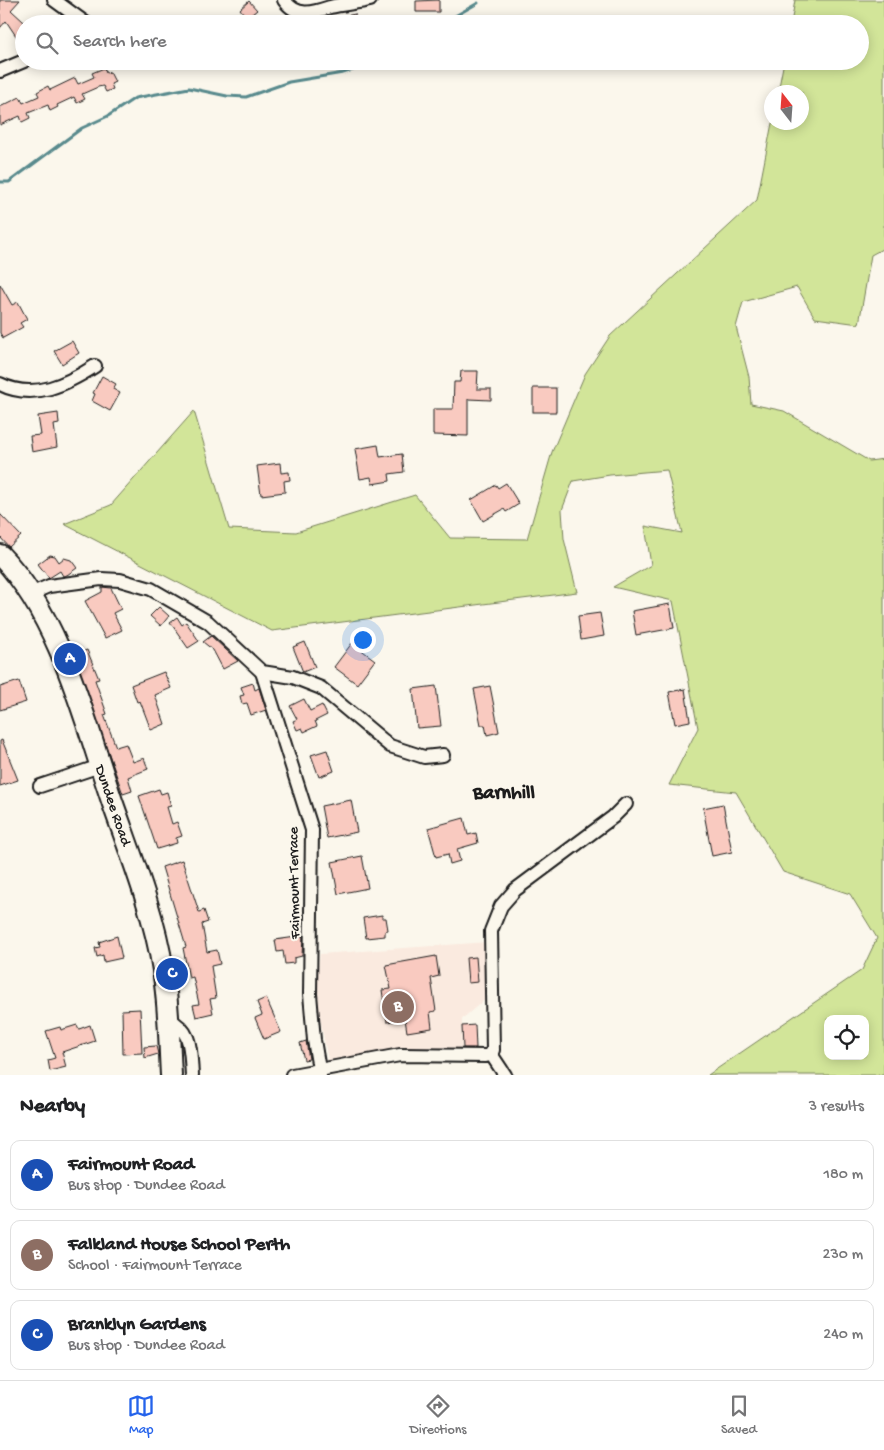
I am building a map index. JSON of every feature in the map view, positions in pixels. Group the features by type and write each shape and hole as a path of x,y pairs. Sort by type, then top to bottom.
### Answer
{"main road":[{"name":"Dundee Road","path":"0,554 30,594 59,652 150,913 163,969 171,1075"}],"street":[{"path":"54,0 75,15"},
{"path":"284,0 298,13 312,13 370,0"},
{"path":"0,71 15,65"},
{"path":"0,384 13,388 42,390 69,382 95,366"},
{"path":"30,594 49,586 85,580 120,580 137,584 166,596 208,622 262,672 293,677 321,688 390,746 424,757 443,755"},
{"name":"Fairmount Terrace","path":"262,672 312,830 310,994 314,1040 320,1073"},
{"path":"40,786 100,766"},
{"path":"491,1054 493,1050 491,931 501,906 515,890 613,817 626,804"},
{"path":"168,1018 181,1025 187,1032 192,1075"},
{"path":"292,1075 320,1073 400,1055 486,1056 491,1054"},
{"path":"491,1054 505,1075"}],"shaded area":[{"path":"488,942 490,1000 483,1001 462,1019 462,1052 329,1065 319,1013 317,978 320,954"}],"green space":[{"path":"795,0 884,0 884,248 871,255 859,324 815,318 797,287 743,302 736,327 749,377 751,404 784,411 869,461 884,459 884,1075 708,1075 862,970 877,938 850,894 783,872 736,792 669,785 698,728 673,601 613,587 651,565 645,526 682,533 667,470 610,475 573,481 562,510 564,539 577,592 272,631 64,524 111,505 194,411 229,529 296,532 415,495 450,538 527,539 552,452 585,374 610,336 757,200 771,130 809,130 809,85 779,85 782,70 869,70 869,15 792,15"}],"building":[{"path":"0,0 20,0 11,10 16,15 15,34 6,21 0,28"},
{"path":"439,0 439,12 416,12 416,1"},
{"path":"249,1 257,10 251,15 245,15 240,9"},
{"path":"99,70 105,70 106,73 110,72 115,82 111,84 113,89 106,92 103,86 98,87 82,94 85,99 77,103 74,97 57,105 58,107 50,111 48,105 28,113 30,118 22,122 20,116 0,125 0,107 20,97 23,103 39,96 37,92 48,86 50,90 75,78 78,84 94,77 92,73"},
{"path":"0,284 12,305 18,302 27,319 20,323 23,327 3,338 0,333"},
{"path":"72,341 79,353 62,364 54,351"},
{"path":"461,371 478,371 477,389 491,389 491,400 468,399 468,436 433,435 433,409 453,409 454,382 460,382"},
{"path":"102,376 116,384 113,389 120,393 110,411 92,401 95,394 93,393"},
{"path":"533,388 556,388 556,412 533,412"},
{"path":"58,413 59,424 54,425 57,447 32,452 30,436 41,435 38,416"},
{"path":"378,445 380,457 402,454 404,472 389,474 390,481 372,484 371,477 360,479 355,449"},
{"path":"280,463 281,473 289,472 290,480 284,481 285,492 261,495 257,466"},
{"path":"506,483 519,504 506,512 504,509 483,521 471,500 496,485 498,488"},
{"path":"0,514 21,536 9,547 0,537"},
{"path":"50,555 55,556 59,562 64,558 71,560 77,568 67,575 63,576 60,571 49,578 38,564"},
{"path":"102,587 111,588 121,609 113,613 122,630 105,638 85,601 102,592"},
{"path":"670,604 674,628 636,635 632,611"},
{"path":"159,607 169,616 161,626 150,616"},
{"path":"600,613 604,636 581,640 578,616"},
{"path":"177,617 182,625 186,622 199,641 188,648 170,622"},
{"path":"211,636 238,661 223,669 213,650 203,642"},
{"path":"305,642 315,667 303,672 293,647"},
{"path":"352,643 375,660 357,684 334,667"},
{"path":"87,650 99,679 95,680 107,714 104,715 116,747 126,744 133,762 144,758 148,769 128,777 132,791 123,794 74,655"},
{"path":"164,672 171,688 155,695 165,724 151,730 140,701 137,702 131,685"},
{"path":"19,681 26,702 0,710 0,687"},
{"path":"253,683 255,690 259,688 266,710 251,715 247,703 242,704 240,696 244,695 241,687"},
{"path":"436,686 441,726 417,728 413,689"},
{"path":"490,686 499,732 487,735 485,725 481,725 474,689"},
{"path":"685,689 690,721 675,724 669,692"},
{"path":"304,699 310,711 322,705 327,715 315,721 317,726 304,732 302,728 297,730 293,721 297,719 290,706"},
{"path":"2,740 18,780 0,786 0,741"},
{"path":"327,750 334,771 319,777 311,755"},
{"path":"159,789 161,794 167,792 171,806 167,807 172,824 177,822 182,836 176,838 177,843 157,849 139,796"},
{"path":"351,800 357,832 327,838 321,806"},
{"path":"723,804 732,852 712,856 703,808"},
{"path":"464,818 468,835 476,833 478,843 457,849 460,861 450,864 448,854 436,857 428,828"},
{"path":"362,856 368,888 338,894 332,862"},
{"path":"182,860 199,912 204,910 208,922 202,924 207,952 217,950 220,964 211,966 216,998 210,999 213,1013 196,1017 193,1005 199,1004 193,977 189,978 183,948 186,947 162,867"},
{"path":"382,915 382,918 386,918 388,930 385,931 385,936 366,938 363,918"},
{"path":"117,936 122,958 104,962 103,955 97,957 95,948 100,947 99,942"},
{"path":"303,936 302,956 294,958 294,963 285,964 283,951 277,952 275,940"},
{"path":"436,956 439,976 431,978 436,1011 430,1012 432,1028 407,1032 405,1019 387,1022 382,990 391,989 386,965"},
{"path":"476,957 478,982 468,983 466,958"},
{"path":"266,998 281,1032 264,1039 255,1018 262,1015 257,1002"},
{"path":"140,1009 142,1053 123,1054 122,1010"},
{"path":"77,1025 79,1029 90,1025 95,1041 62,1052 66,1067 50,1071 48,1060 55,1058 46,1031 60,1027 61,1030"},
{"path":"475,1025 476,1048 463,1048 462,1026"},
{"path":"306,1041 309,1059 304,1060 300,1043"},
{"path":"156,1046 158,1054 145,1058 144,1047"}],"waterway":[{"path":"457,15 478,3"},
{"path":"0,182 9,182 82,128 108,116 135,98 189,88 227,96 246,97 289,82 352,70"}],"place":[{"name":"Fairmount Road","path":"70,659"},
{"name":"Branklyn Gardens","path":"172,974"},
{"name":"Falkland House School Perth","path":"398,1007"}],"district":[{"name":"Barnhill","path":"504,791"}]}
